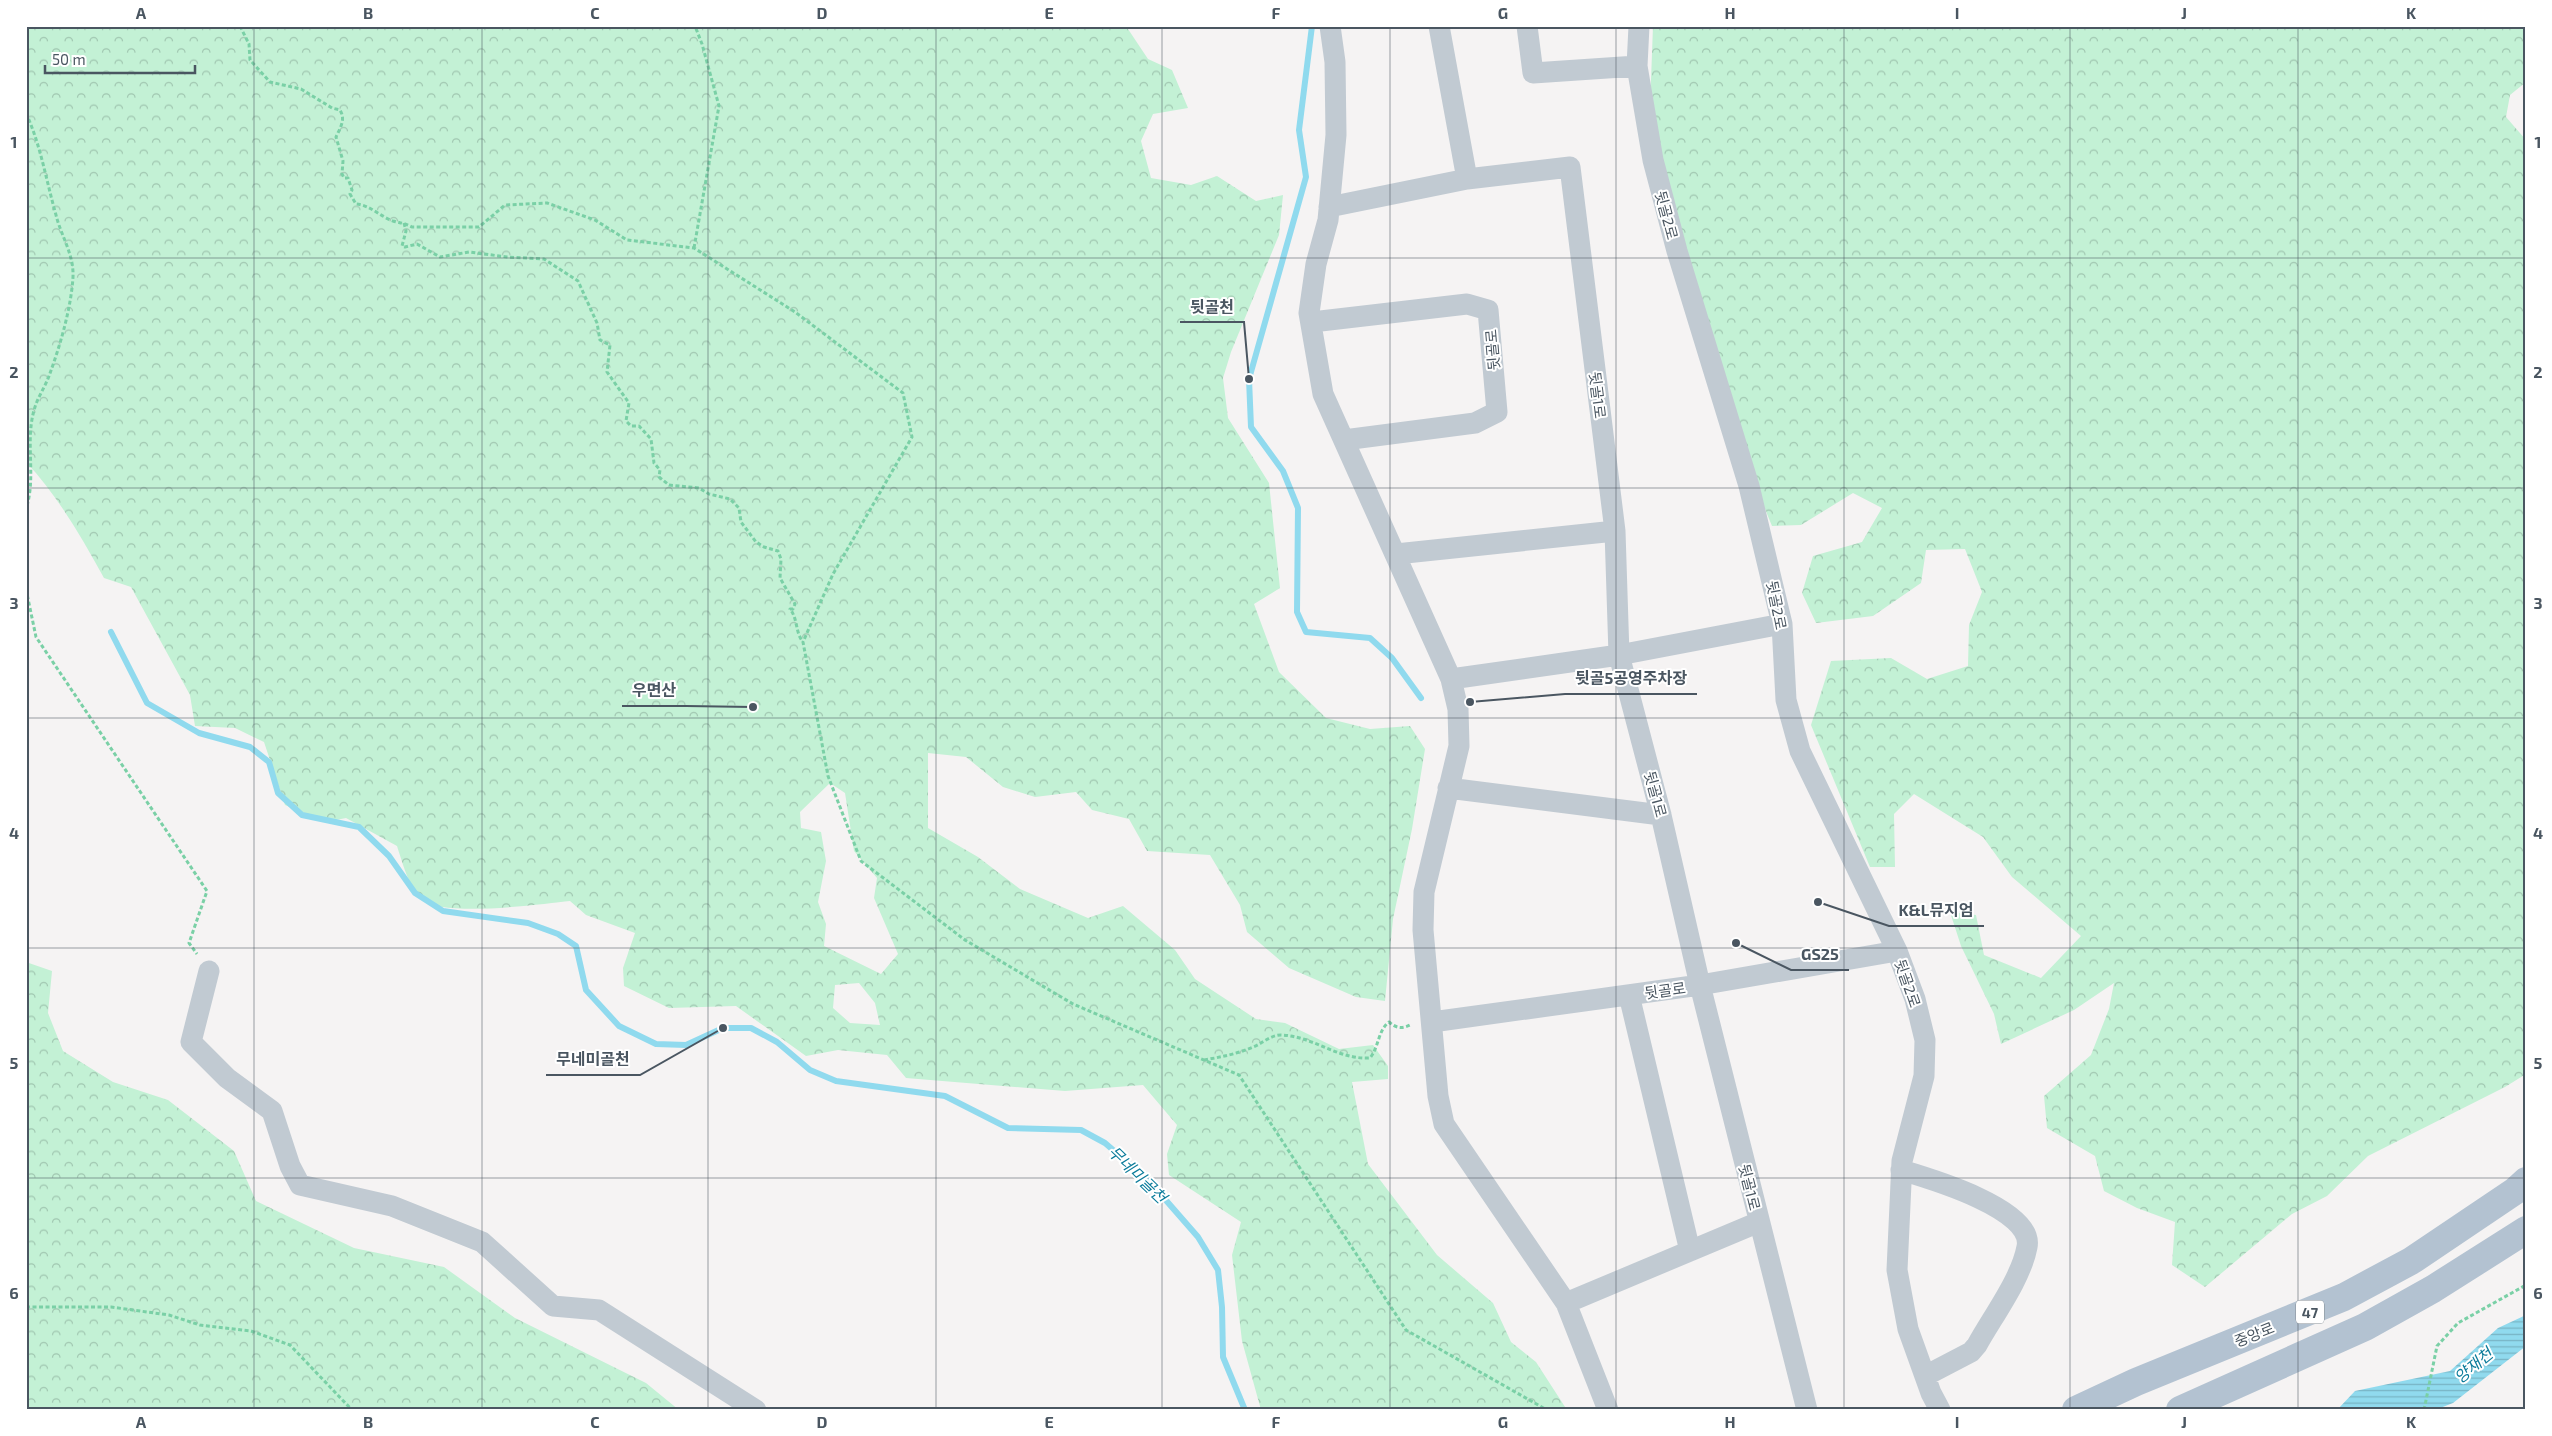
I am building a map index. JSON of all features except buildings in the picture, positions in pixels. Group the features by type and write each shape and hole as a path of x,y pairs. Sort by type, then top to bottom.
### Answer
{"main road":[{"name":"중앙로","path":"2076,1410 2136,1382 2344,1298 2411,1261 2515,1191 2526,1181"},
{"name":"47","path":"2189,1407 2365,1327 2433,1289 2526,1230"}],"street":[{"path":"1330,26 1335,62 1336,135 1328,220 1316,264 1309,313 1323,394 1451,679 1458,709 1459,746 1424,892 1423,930 1438,1096 1444,1124 1566,1303 1608,1410"},
{"path":"1329,208 1467,180 1438,26"},
{"path":"1527,26 1533,74 1637,66"},
{"name":"뒷골2로","path":"1639,26 1637,66 1658,178 1677,251 1749,486 1782,624 1786,700 1800,751 1897,951 1915,999 1925,1040 1924,1076 1901,1170 1897,1270 1908,1329 1940,1410"},
{"name":"뒷골1로","path":"1467,180 1570,167 1615,531 1619,656 1661,815 1700,985 1807,1410"},
{"name":"뒷골로","path":"1312,322 1466,304 1488,310 1497,412 1475,423 1344,440"},
{"path":"1396,554 1615,531"},
{"path":"1451,679 1619,656 1782,624"},
{"path":"1448,788 1661,815"},
{"name":"뒷골로","path":"1431,1018 1700,985 1897,951"},
{"path":"209,971 191,1042 227,1078 272,1111 290,1166 300,1185 392,1206 482,1242 553,1306 599,1310 756,1410"},
{"path":"1629,995 1690,1251"},
{"path":"1901,1170 1948,1184 2008,1215 2020,1225 2028,1245 2020,1269 1977,1345 1971,1352 1925,1376"},
{"path":"1566,1303 1759,1222"}],"path":[{"path":"240,26 249,44 250,60 270,82 301,89 332,108 340,110 341,130 336,137 343,161 342,174 344,178 348,178 352,190 350,194 356,204 366,207 376,214 382,214 391,221 404,223 412,227 479,227 505,205 547,203 594,220 627,240 694,248 795,312 903,393 912,437 833,574 804,642"},
{"path":"694,248 719,106 702,44 695,26"},
{"path":"26,113 40,150 56,217 71,255 73,274 64,322 54,359 34,408 30,449 32,492 26,509"},
{"path":"404,223 406,231 402,246 417,244 440,257 466,252 507,258 536,257 544,259 578,281 598,323 600,340 610,345 607,372 629,403 626,421 631,426 639,426 651,439 654,463 660,470 660,477 669,485 699,488 709,494 730,499 740,511 741,522 756,542 764,547 778,551 781,559 780,578 795,604 793,609 790,609 795,615 799,636 804,642 828,776 861,861 965,940 1073,1004 1239,1075 1406,1330 1547,1410"},
{"path":"26,589 36,636 207,891 189,943 209,971"},
{"path":"1203,1060 1228,1056 1279,1035 1307,1040 1343,1055 1370,1058 1376,1050 1382,1027 1389,1022 1395,1027 1404,1028 1431,1018"},
{"path":"2424,1410 2437,1346 2458,1324 2526,1286"},
{"path":"26,1307 111,1307 169,1315 200,1325 252,1331 290,1345 352,1410"}],"green space":[{"path":"26,26 1126,26 1148,59 1172,70 1188,108 1153,114 1141,141 1151,178 1191,185 1217,176 1256,201 1283,195 1279,235 1231,352 1223,378 1228,418 1269,483 1280,588 1254,604 1279,672 1326,718 1370,729 1410,726 1425,749 1412,829 1393,919 1385,1001 1356,997 1289,968 1247,932 1240,905 1210,855 1147,851 1129,819 1092,810 1076,792 1035,797 1003,787 966,757 928,753 928,828 978,857 1020,889 1088,918 1123,906 1175,950 1195,979 1256,1019 1285,1023 1339,1049 1373,1045 1388,1066 1388,1079 1352,1082 1368,1164 1437,1255 1493,1303 1511,1342 1536,1362 1567,1410 1261,1410 1242,1341 1232,1255 1241,1222 1169,1175 1167,1154 1177,1125 1143,1085 1065,1091 906,1078 887,1055 838,1050 806,1056 736,1006 669,1008 624,986 623,968 635,933 586,915 570,901 516,907 470,909 432,905 421,899 409,881 397,846 346,818 326,822 285,805 264,742 235,728 195,726 190,695 131,587 104,578 59,503 26,462","holes":["830,783 845,793 854,851 877,878 874,898 898,954 881,974 824,946 826,924 818,902 826,861 821,832 801,828 800,812","859,983 875,1003 880,1025 850,1023 833,1008 835,985"]},
{"path":"1653,26 2526,26 2526,82 2510,95 2506,117 2526,140 2526,1074 2505,1087 2368,1156 2327,1196 2292,1214 2205,1287 2172,1265 2175,1222 2137,1208 2104,1191 2095,1156 2047,1128 2044,1096 2091,1055 2109,1009 2114,983 2074,1010 2001,1044 1994,1014 1961,946 1950,912 1976,915 1984,955 2041,978 2081,936 2012,877 1983,837 1914,794 1894,814 1895,867 1870,867 1811,725 1831,661 1891,658 1927,679 1968,666 1969,625 1982,592 1965,549 1926,550 1921,583 1873,616 1816,623 1802,593 1813,556 1862,542 1882,508 1853,493 1801,525 1772,526 1749,470 1654,138 1650,107"},
{"path":"26,962 52,971 48,1013 63,1051 113,1082 168,1100 234,1151 256,1201 354,1248 444,1267 515,1318 646,1383 679,1410 26,1410"}],"water":[{"name":"양재천","path":"2526,1315 2526,1346 2453,1403 2435,1410 2337,1410 2355,1391 2450,1371 2498,1328"}],"waterway":[{"path":"1312,26 1299,130 1306,177 1249,379 1251,427 1283,471 1298,508 1297,612 1306,632 1370,638 1392,658 1421,698"},
{"name":"무네미골천","path":"111,632 147,703 199,733 250,747 269,762 278,793 302,815 359,827 389,856 415,893 443,911 528,923 558,934 576,946 586,990 619,1026 656,1044 686,1045 723,1028 751,1028 777,1042 810,1070 836,1081 945,1096 1008,1128 1081,1130 1105,1143 1150,1182 1198,1237 1218,1270 1222,1307 1223,1357 1245,1410"}],"place":[{"name":"뒷골천","path":"1249,379"},
{"name":"뒷골5공영주차장","path":"1470,702"},
{"name":"우면산","path":"753,707"},
{"name":"K&L뮤지엄","path":"1818,902"},
{"name":"GS25","path":"1736,943"},
{"name":"무네미골천","path":"723,1028"}]}
